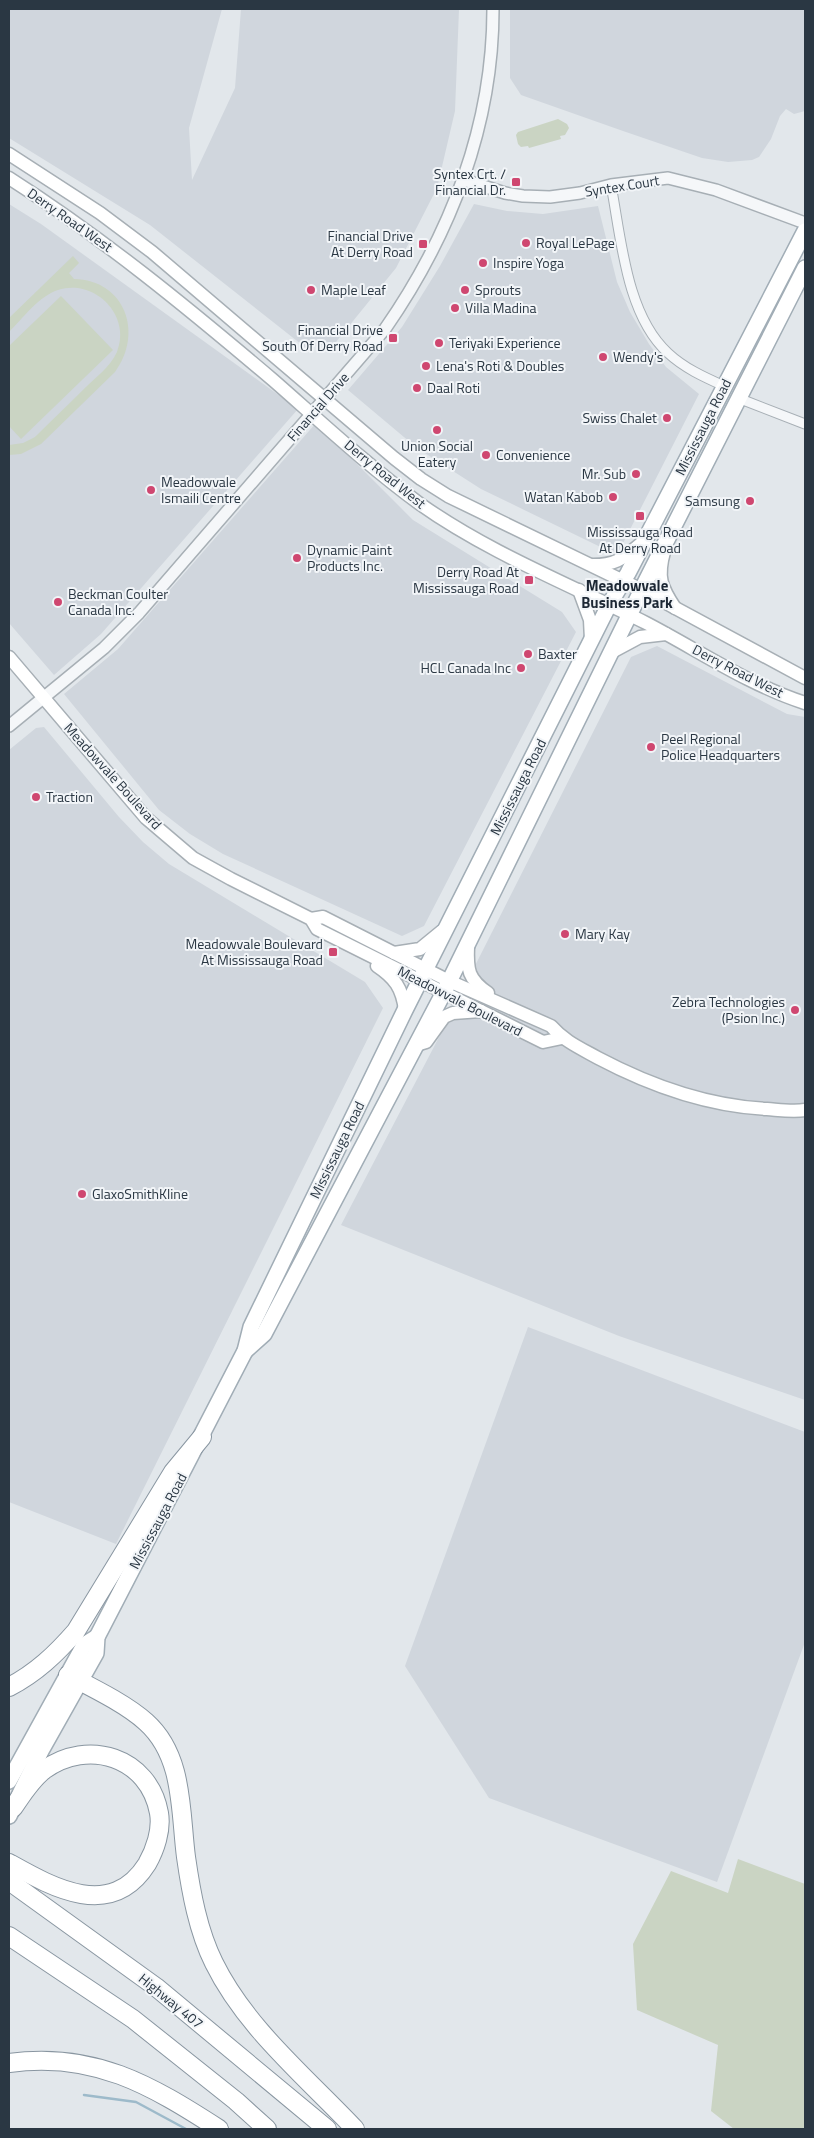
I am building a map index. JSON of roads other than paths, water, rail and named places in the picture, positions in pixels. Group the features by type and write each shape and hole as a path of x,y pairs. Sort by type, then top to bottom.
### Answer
{"highway":[{"path":"9,1687 26,1678 43,1665 60,1650 76,1631 173,1472 202,1437"},
{"path":"74,1678 146,1722 162,1741 175,1772 182,1806 186,1857 197,1915 213,1961 244,2012 355,2129"},
{"path":"9,1864 49,1886 77,1895 102,1894 126,1886 141,1874 150,1858 158,1835 159,1814 153,1795 142,1778 122,1761 99,1753 82,1754 68,1758 44,1770 31,1783 11,1812"},
{"name":"Highway 407","path":"9,1881 156,1987 327,2129"},
{"path":"9,1936 132,2019 236,2101 267,2129"},
{"path":"9,2063 35,2059 65,2060 100,2067 134,2080 172,2099 220,2129"}],"main road":[{"name":"Derry Road West","path":"9,154 100,214 152,252 394,458 422,479 448,496 642,590 805,678"},
{"name":"Derry Road West","path":"9,178 72,219 139,270 204,322 380,474 422,505 460,529 536,570 631,616 749,678 805,703"},
{"name":"Mississauga Road","path":"9,1781 74,1678 96,1654 97,1637 245,1351 251,1327 405,1010 591,645 609,605 623,582 802,237"},
{"name":"Mississauga Road","path":"245,1351 264,1334 446,987 631,616 642,590 805,268"},
{"path":"669,538 661,562 660,580 666,596 676,610"},
{"path":"593,566 608,565 619,561 644,540"},
{"path":"579,590 590,620 591,645"},
{"path":"612,652 640,637 666,634"},
{"name":"Meadowvale Boulevard","path":"9,657 146,818 193,858 311,919 317,929 366,954 424,975"},
{"name":"Meadowvale Boulevard","path":"311,919 323,916 394,953 424,975 446,987 481,1011 543,1042 562,1038"},
{"path":"394,953 420,949 446,928"},
{"path":"468,944 467,963 471,978 492,996 496,1002"},
{"path":"366,954 371,963 388,973 398,984 402,993 405,1010"},
{"name":"Meadowvale Boulevard","path":"446,987 496,1002 551,1026 562,1038 618,1069 673,1092 714,1102 758,1109 805,1110"},
{"path":"416,1045 426,1042 444,1017 453,1013 481,1011"},
{"name":"Mississauga Road","path":"11,1812 74,1678"}],"street":[{"name":"Financial Drive","path":"9,726 104,648 139,613 385,329 400,308 424,268 451,213 464,180 483,110 490,59 493,9"},
{"name":"Syntex Court","path":"464,180 490,190 523,196 550,197 580,193 611,185 668,178 716,190 805,224"},
{"path":"611,185 629,279 640,311 650,330 666,352 696,373 724,386"},
{"path":"738,398 805,424"}],"waterway":[{"path":"84,2095 136,2102 186,2129"}],"place":[{"name":"Syntex Crt. / Financial Dr.","path":"516,182"},
{"name":"Royal LePage","path":"526,243"},
{"name":"Financial Drive At Derry Road","path":"423,244"},
{"name":"Inspire Yoga","path":"483,263"},
{"name":"Maple Leaf","path":"311,290"},
{"name":"Sprouts","path":"465,290"},
{"name":"Villa Madina","path":"455,308"},
{"name":"Financial Drive South Of Derry Road","path":"393,338"},
{"name":"Teriyaki Experience","path":"439,343"},
{"name":"Wendy's","path":"603,357"},
{"name":"Lena's Roti & Doubles","path":"426,366"},
{"name":"Daal Roti","path":"417,388"},
{"name":"Swiss Chalet","path":"667,418"},
{"name":"Union Social Eatery","path":"437,430"},
{"name":"Convenience","path":"486,455"},
{"name":"Mr. Sub","path":"636,474"},
{"name":"Meadowvale Ismaili Centre","path":"151,490"},
{"name":"Watan Kabob","path":"613,497"},
{"name":"Samsung","path":"750,501"},
{"name":"Mississauga Road At Derry Road","path":"640,516"},
{"name":"Dynamic Paint Products Inc.","path":"297,558"},
{"name":"Derry Road At Mississauga Road","path":"529,580"},
{"name":"Beckman Coulter Canada Inc.","path":"58,602"},
{"name":"Baxter","path":"528,654"},
{"name":"HCL Canada Inc","path":"521,668"},
{"name":"Peel Regional Police Headquarters","path":"651,747"},
{"name":"Traction","path":"36,797"},
{"name":"Mary Kay","path":"565,934"},
{"name":"Meadowvale Boulevard At Mississauga Road","path":"333,952"},
{"name":"Zebra Technologies (Psion Inc.)","path":"795,1010"},
{"name":"GlaxoSmithKline","path":"82,1194"}],"district":[{"name":"Meadowvale Business Park","path":"627,594"}]}
